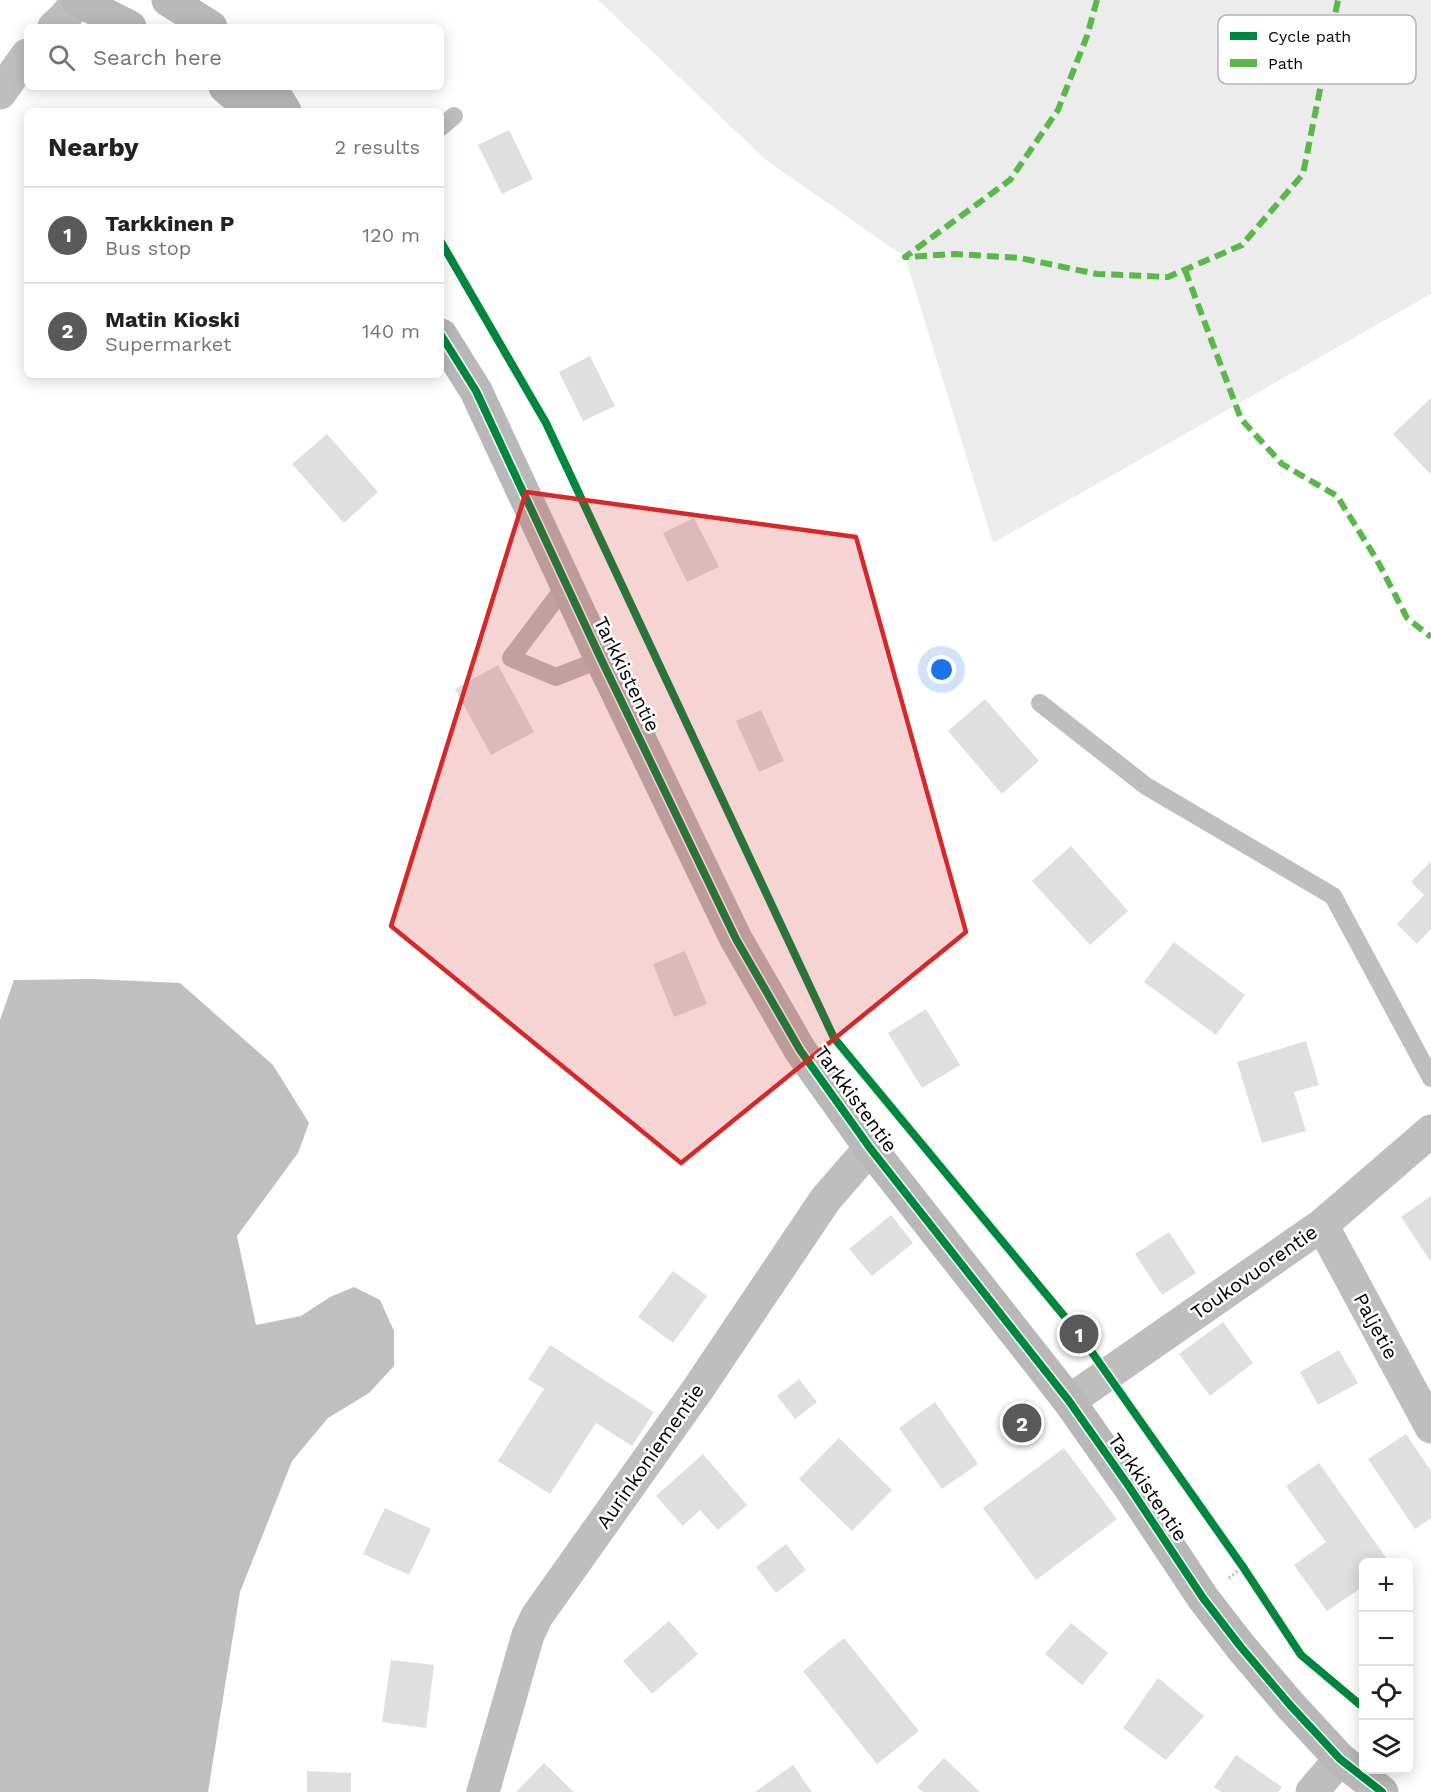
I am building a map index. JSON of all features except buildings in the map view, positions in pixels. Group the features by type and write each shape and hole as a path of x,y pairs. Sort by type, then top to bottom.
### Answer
{"street":[{"path":"57,24 78,0 124,24"},
{"path":"168,0 206,24"},
{"path":"0,93 24,59"},
{"path":"229,90 250,108"},
{"path":"272,90 283,108"},
{"name":"Tarkkistentie","path":"444,340 476,391 601,659 736,939 800,1050 870,1148 1069,1401 1203,1598 1261,1672 1340,1759 1382,1792"},
{"name":"Toukovuorentie","path":"1069,1401 1322,1225 1431,1131"},
{"name":"Aurinkoniementie","path":"483,1792 528,1635 537,1616 698,1389 825,1200 870,1148"},
{"name":"Paljetie","path":"1322,1225 1431,1427"},
{"path":"1312,1792 1340,1759"}],"lane":[{"path":"566,585 511,658 556,677 601,659"},
{"path":"1040,703 1146,786 1333,896 1431,1077"}],"path":[{"path":"1236,1557 1249,1576"}],"highlighted area":[{"path":"526,492 856,537 966,932 681,1163 391,926"}],"shaded area":[{"path":"598,0 1431,0 1431,294 993,543 905,257 766,160"},
{"path":"92,979 180,983 273,1065 309,1123 298,1153 237,1236 256,1325 301,1316 330,1297 354,1287 380,1300 394,1331 394,1366 369,1393 328,1418 292,1461 240,1592 208,1792 0,1792 0,1020 14,980"}],"marked path":[{"path":"1097,0 1087,36 1058,110 1010,180 905,257 955,254 1020,258 1097,274 1168,277 1242,245 1303,174 1321,84"},
{"path":"1335,15 1338,0"},
{"path":"1185,270 1241,419 1282,464 1337,496 1377,560 1407,618 1431,637"}],"cycle path":[{"path":"444,247 546,423 834,1038 1079,1334 1243,1567 1301,1655 1359,1704"},
{"path":"444,340 476,391 601,659 736,939 800,1050 870,1148 1069,1401 1203,1598 1240,1646 1340,1759 1382,1792"}],"place":[{"name":"Tarkkinen P","path":"1079,1334"},
{"name":"Matin Kioski","path":"1022,1423"}]}
